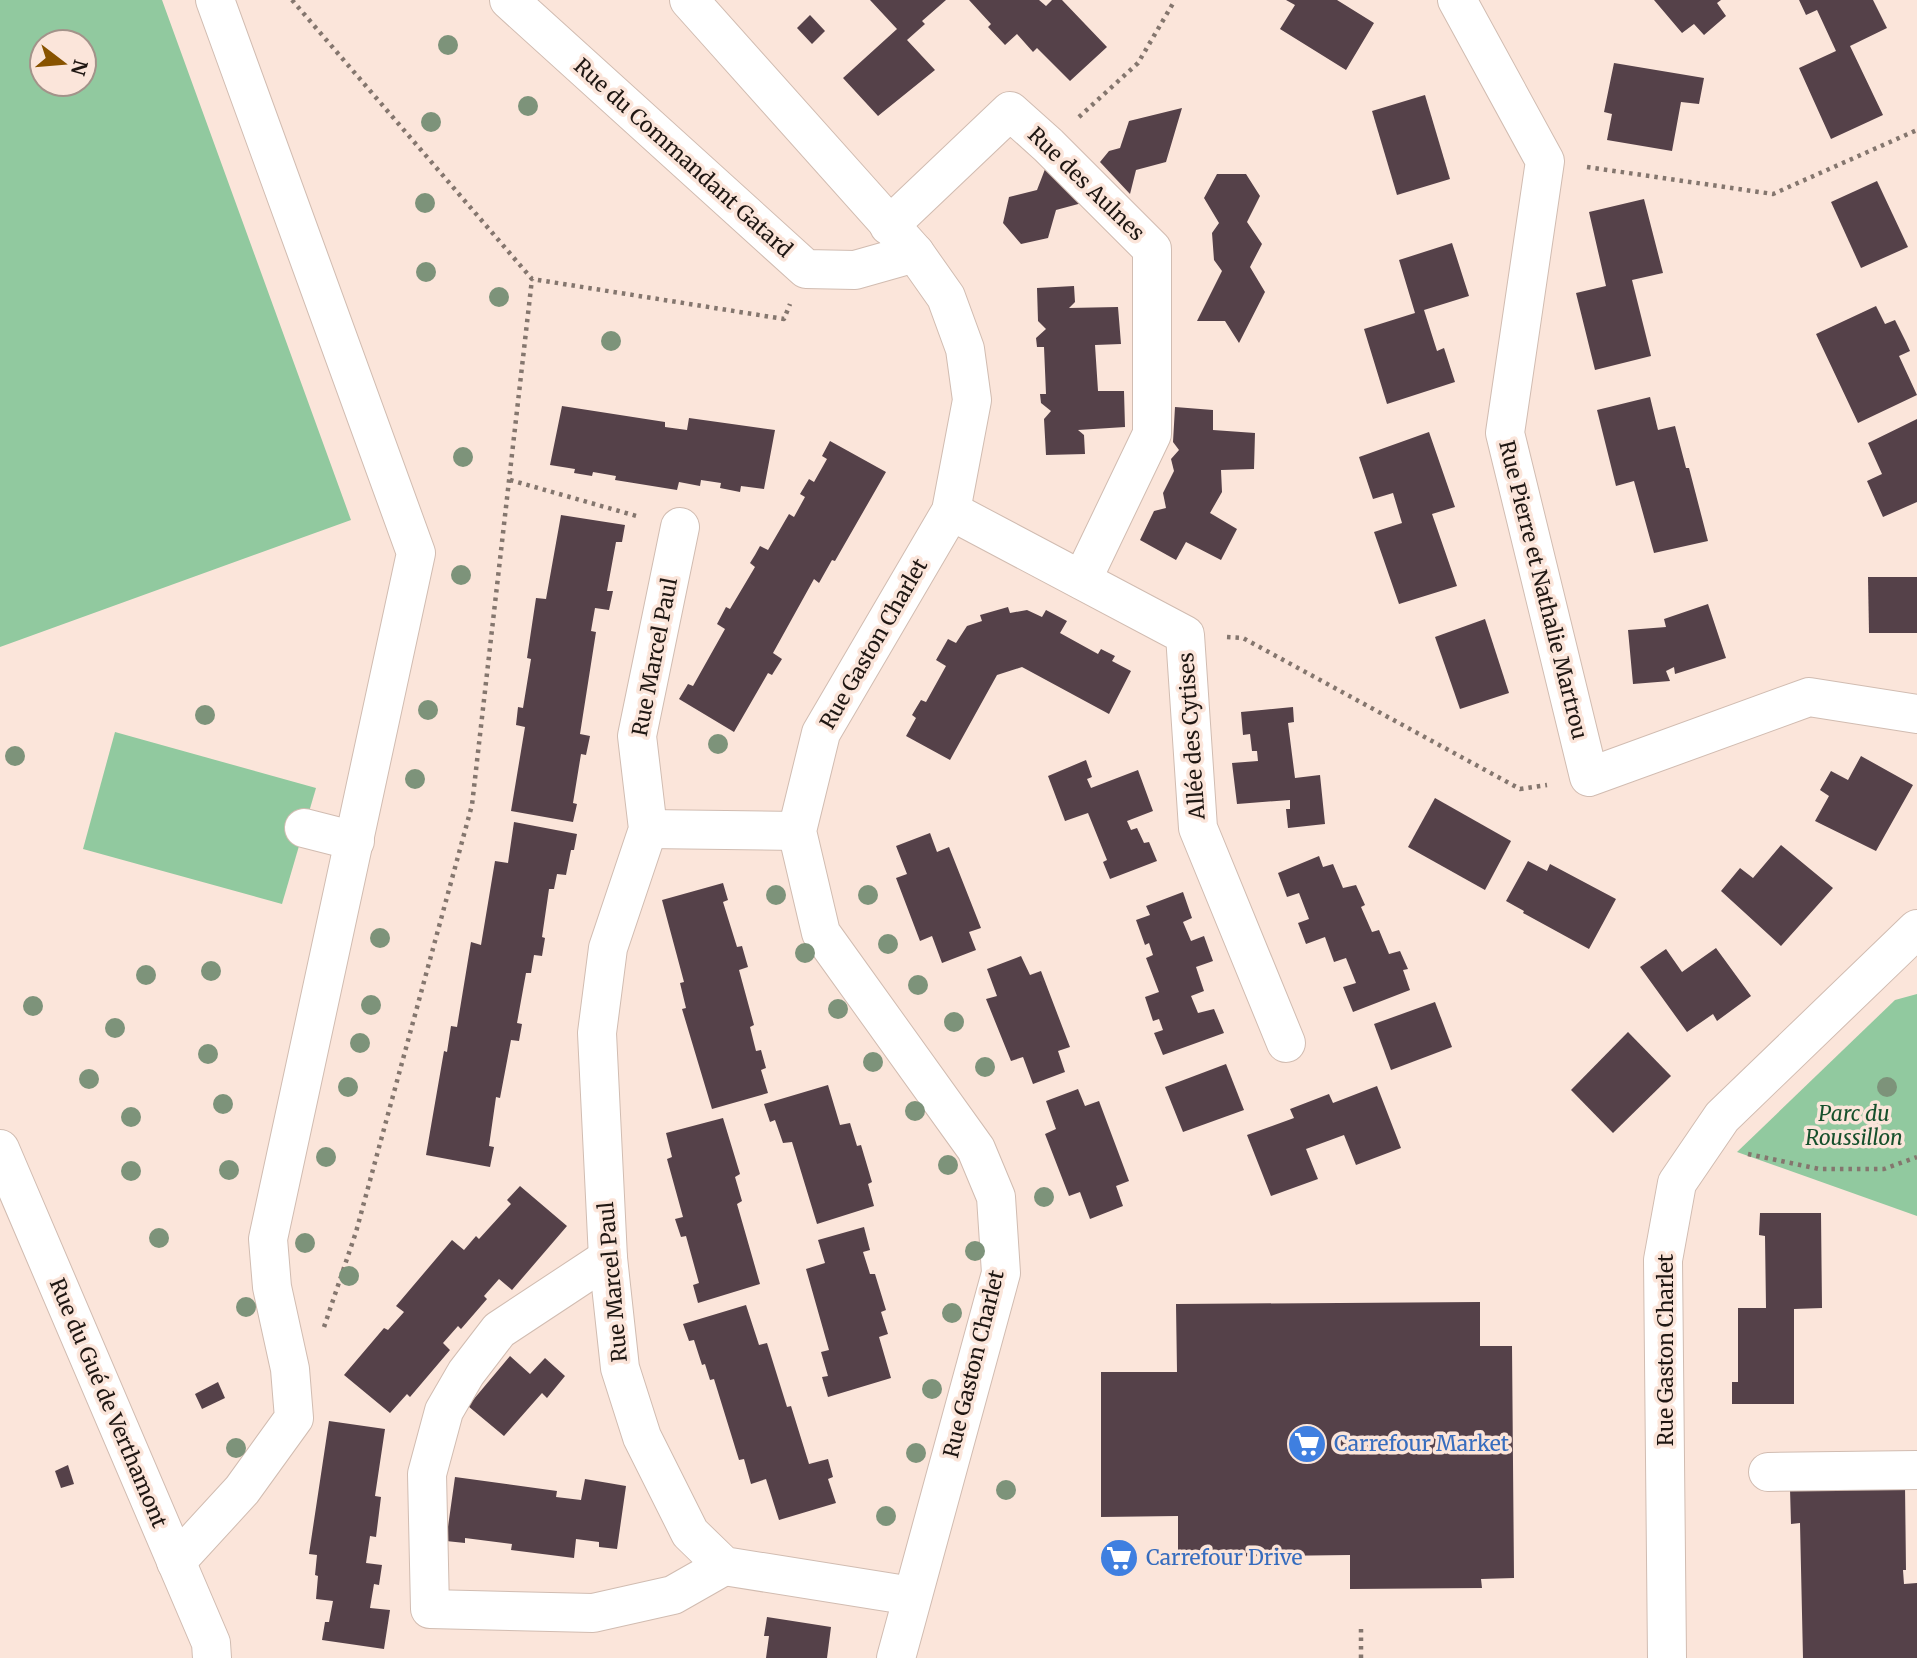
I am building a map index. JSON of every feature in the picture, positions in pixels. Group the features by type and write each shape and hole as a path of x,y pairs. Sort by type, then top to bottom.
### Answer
{"street":[{"path":"176,1562 242,1490 294,1418 290,1368 272,1287 268,1239 415,552 215,0"},
{"name":"Rue du Commandant Gatard","path":"509,0 806,269 855,270 902,240"},
{"name":"Rue Gaston Charlet","path":"689,0 902,240 947,298 965,349 972,400 951,511 821,733 797,831 821,933 976,1149 996,1197 1001,1273 896,1658"},
{"path":"1457,0 1545,160"},
{"name":"Rue des Aulnes","path":"902,240 1010,111 1048,145 1152,249 1152,434 1082,580"},
{"name":"Rue Pierre et Nathalie Martrou","path":"1545,160 1505,433 1589,777"},
{"name":"Allée des Cytises","path":"951,511 1185,635 1199,828 1286,1044"},
{"name":"Rue Marcel Paul","path":"680,527 637,736 648,829 608,948 597,1033 608,1258 620,1368 642,1437 690,1533 724,1566"},
{"path":"1589,777 1809,697 1917,714"},
{"path":"304,828 355,841"},
{"path":"648,829 797,831"},
{"name":"Rue Gaston Charlet","path":"1667,1658 1663,1260 1677,1183 1721,1117 1917,929"},
{"name":"Rue du Gué de Verthamont","path":"0,1149 211,1643 212,1658"},
{"path":"608,1258 499,1330 466,1373 444,1411 427,1474 430,1609 593,1613 673,1595 724,1566 912,1596"},
{"path":"1768,1472 1917,1470"}],"path":[{"path":"292,0 532,279 784,320 806,269"},
{"path":"1048,145 1138,63 1175,0"},
{"path":"1545,160 1773,194 1917,130"},
{"path":"322,1336 356,1232 472,805 532,279"},
{"path":"510,480 643,517"},
{"path":"1185,635 1243,638 1520,789 1589,777"},
{"path":"1703,1145 1819,1169 1884,1169 1917,1157"},
{"path":"1361,1629 1361,1658"}],"green space":[{"path":"0,0 162,0 351,520 0,647"},
{"path":"115,732 316,788 282,904 83,849"},
{"name":"Parc du Roussillon","path":"1917,994 1917,1216 1737,1152 1895,1000"}],"building":[{"path":"870,0 946,0 922,21 925,24 907,40 935,70 878,116 843,78 897,29"},
{"path":"969,0 1039,0 1046,6 1052,0 1062,0 1107,47 1070,81 1037,48 1033,52 1017,34 1005,45 988,27 991,24"},
{"path":"1286,0 1337,0 1374,23 1346,70 1280,29 1295,5"},
{"path":"1654,0 1721,0 1717,3 1726,16 1704,35 1694,24 1682,33"},
{"path":"1799,0 1873,0 1887,28 1850,46 1883,115 1831,139 1799,68 1836,51 1817,10 1806,15"},
{"path":"810,15 825,31 812,44 797,28"},
{"path":"1614,63 1704,78 1699,104 1681,102 1672,151 1607,140 1612,114 1604,112"},
{"path":"1425,95 1450,179 1397,195 1372,111"},
{"path":"1182,108 1166,162 1136,170 1130,194 1100,162 1109,151 1120,148 1129,121"},
{"path":"1047,164 1082,203 1056,210 1048,238 1021,244 1003,223 1009,197 1037,190"},
{"path":"1217,174 1246,174 1260,196 1247,222 1262,244 1250,267 1265,292 1239,343 1225,321 1197,321 1222,271 1214,260 1212,233 1219,223 1204,198"},
{"path":"1877,181 1908,247 1861,268 1831,202"},
{"path":"1644,199 1663,273 1632,280 1651,356 1595,370 1576,293 1606,286 1589,212"},
{"path":"1452,243 1469,296 1424,310 1437,351 1444,348 1455,382 1387,404 1364,329 1415,313 1399,260"},
{"path":"1074,286 1075,302 1069,308 1118,307 1121,344 1095,345 1098,391 1124,391 1125,427 1078,430 1084,435 1085,454 1046,455 1044,419 1051,411 1041,403 1040,394 1046,394 1044,347 1037,347 1036,338 1046,329 1038,321 1037,288"},
{"path":"1876,306 1885,324 1895,320 1906,342 1910,351 1899,356 1917,395 1858,423 1816,334"},
{"path":"1650,397 1658,430 1675,426 1708,541 1654,553 1634,481 1616,486 1597,410"},
{"path":"562,406 665,422 665,427 687,430 689,418 775,430 764,489 741,486 740,492 720,488 721,483 701,480 700,486 679,482 677,490 615,480 616,476 593,472 592,476 574,473 575,469 550,465"},
{"path":"1175,407 1213,410 1213,430 1255,433 1254,469 1221,470 1222,492 1210,513 1237,529 1221,560 1186,542 1176,560 1140,540 1154,511 1166,508 1163,493 1174,471 1171,459 1179,450 1173,442"},
{"path":"1917,419 1917,502 1883,517 1867,481 1882,474 1868,443"},
{"path":"1429,432 1455,507 1432,514 1457,586 1399,604 1374,532 1402,523 1393,493 1373,499 1359,457"},
{"path":"830,441 886,472 835,561 832,560 819,583 814,579 773,653 782,659 772,675 768,673 734,732 679,699 688,684 693,686 725,629 717,624 726,607 730,609 755,567 750,563 760,546 768,550 789,514 794,517 805,497 800,494 809,479 814,482 827,459 822,456"},
{"path":"561,515 625,525 622,542 616,542 607,591 613,591 609,610 595,608 591,631 596,632 580,734 590,736 586,755 581,754 573,803 577,804 573,822 511,811 525,727 516,725 518,707 523,708 531,659 527,658 536,598 546,599"},
{"path":"1868,577 1917,577 1917,633 1869,633"},
{"path":"1708,604 1726,658 1675,674 1674,667 1666,671 1670,681 1633,684 1628,630 1666,627 1664,619"},
{"path":"1008,607 1010,613 1027,610 1042,617 1046,610 1067,621 1060,633 1098,654 1101,649 1115,656 1112,661 1131,671 1109,714 1022,667 997,675 950,760 906,736 916,718 912,715 921,700 926,702 946,666 936,660 948,639 956,643 967,626 982,621 980,615"},
{"path":"1485,619 1509,693 1460,709 1435,637"},
{"path":"1293,707 1294,722 1288,723 1295,778 1320,775 1325,824 1288,828 1286,809 1290,809 1290,800 1237,804 1232,763 1258,761 1257,751 1252,751 1250,734 1243,735 1241,712"},
{"path":"1861,756 1913,785 1876,851 1815,821 1829,796 1820,790 1831,771 1848,780"},
{"path":"1086,760 1092,777 1087,779 1091,788 1138,770 1153,811 1127,821 1131,830 1137,828 1144,843 1149,842 1157,861 1110,879 1103,862 1107,860 1088,813 1065,821 1048,776"},
{"path":"1435,798 1511,841 1485,890 1408,847"},
{"path":"514,822 577,834 566,875 557,874 554,889 549,889 542,956 534,955 531,973 526,973 517,1023 522,1024 519,1041 511,1040 500,1098 496,1097 489,1146 494,1147 490,1167 426,1155 444,1051 447,1052 451,1026 457,1027 471,942 481,945 495,861 508,863"},
{"path":"930,833 937,852 949,847 981,928 969,932 976,950 942,963 932,936 920,941 896,878 907,874 896,846"},
{"path":"1781,845 1833,888 1781,946 1721,891 1740,868 1753,878"},
{"path":"1319,856 1323,867 1333,864 1343,888 1356,885 1365,905 1361,907 1372,932 1379,930 1389,954 1400,951 1408,969 1403,970 1410,990 1353,1012 1343,987 1356,983 1346,958 1334,962 1325,937 1306,944 1298,923 1309,919 1299,893 1287,897 1278,873"},
{"path":"1528,861 1547,871 1550,864 1616,899 1589,949 1506,901"},
{"path":"723,883 728,900 723,902 737,947 742,946 748,967 739,970 754,1025 750,1027 756,1051 761,1050 766,1068 761,1070 768,1093 712,1109 682,1009 686,1008 680,983 684,982 662,900"},
{"path":"1183,892 1192,918 1183,922 1191,941 1204,936 1213,961 1196,967 1204,991 1191,996 1198,1013 1214,1009 1224,1033 1163,1055 1154,1033 1163,1030 1159,1019 1153,1021 1145,997 1159,992 1146,958 1153,955 1149,943 1145,945 1136,920 1150,915 1146,906"},
{"path":"1716,948 1751,996 1717,1021 1713,1014 1687,1032 1640,967 1666,949 1682,972"},
{"path":"1021,956 1030,975 1041,971 1070,1047 1058,1051 1065,1072 1033,1084 1023,1057 1011,1061 986,999 997,996 987,969"},
{"path":"1435,1002 1452,1047 1391,1070 1374,1024"},
{"path":"1628,1032 1671,1076 1613,1133 1571,1090"},
{"path":"1226,1064 1244,1110 1183,1132 1165,1087"},
{"path":"828,1085 840,1125 850,1123 857,1146 861,1145 872,1182 868,1184 874,1206 817,1224 792,1142 783,1143 775,1120 770,1122 764,1104"},
{"path":"1377,1086 1401,1148 1356,1165 1344,1135 1306,1149 1318,1179 1271,1196 1247,1135 1294,1118 1290,1109 1329,1094 1333,1103"},
{"path":"1078,1089 1085,1106 1099,1101 1129,1181 1116,1186 1123,1206 1090,1219 1080,1192 1069,1196 1045,1134 1056,1129 1046,1101"},
{"path":"723,1118 740,1174 735,1177 742,1201 737,1204 760,1284 698,1303 693,1285 699,1283 686,1236 681,1237 675,1219 683,1217 667,1159 672,1157 666,1133"},
{"path":"520,1186 567,1226 512,1290 499,1279 484,1296 487,1299 461,1329 458,1326 443,1343 450,1350 410,1397 407,1394 390,1413 344,1375 384,1328 388,1330 404,1312 396,1306 452,1240 464,1250 476,1236 479,1239 511,1204 507,1200"},
{"path":"1760,1213 1821,1213 1822,1308 1794,1309 1794,1404 1732,1404 1732,1382 1738,1382 1738,1308 1766,1308 1765,1236 1759,1235"},
{"path":"864,1227 870,1250 863,1252 870,1274 875,1274 886,1310 881,1312 888,1334 879,1337 891,1378 828,1397 822,1377 828,1376 821,1352 829,1350 806,1269 825,1263 818,1240"},
{"name":"Carrefour Market","path":"1480,1302 1480,1346 1512,1346 1514,1578 1481,1579 1482,1588 1350,1589 1350,1555 1178,1557 1178,1516 1101,1517 1101,1372 1177,1372 1176,1304"},
{"path":"746,1305 759,1345 767,1343 809,1464 828,1459 833,1477 828,1479 836,1503 779,1520 766,1479 751,1484 744,1459 739,1460 714,1379 710,1380 694,1340 689,1341 683,1324"},
{"path":"510,1356 530,1374 545,1358 565,1376 547,1398 542,1393 504,1436 468,1406"},
{"path":"218,1382 225,1398 202,1409 195,1394"},
{"path":"329,1421 385,1429 375,1496 381,1497 376,1537 370,1536 366,1563 382,1565 379,1585 374,1584 370,1608 390,1610 384,1649 322,1640 333,1601 316,1599 317,1555 309,1554"},
{"path":"68,1465 74,1484 61,1488 55,1471"},
{"path":"455,1477 557,1491 556,1497 581,1500 585,1479 626,1486 617,1549 599,1547 599,1542 576,1539 574,1558 511,1550 512,1544 465,1538 465,1543 446,1541"},
{"path":"1905,1485 1906,1570 1903,1570 1904,1584 1917,1583 1917,1658 1803,1658 1800,1523 1791,1524 1790,1489"},
{"path":"767,1617 831,1627 827,1658 766,1658 769,1636 764,1636"}],"place":[{"name":"Carrefour Market","path":"1307,1444"},
{"name":"Carrefour Drive","path":"1119,1558"}]}
